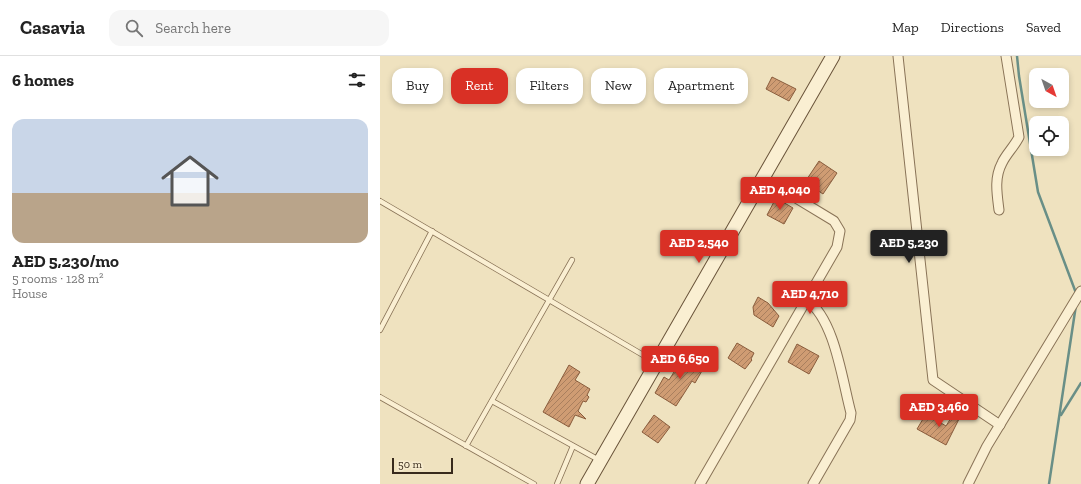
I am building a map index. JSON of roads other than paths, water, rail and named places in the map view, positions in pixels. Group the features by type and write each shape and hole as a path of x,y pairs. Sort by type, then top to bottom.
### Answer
{"street":[{"path":"589,484 600,460 833,56"},
{"path":"898,56 933,380 1000,425"},
{"path":"999,210 996,184 1002,163 1014,147 1019,137 1006,56"},
{"path":"700,484 837,247 840,231 834,221 763,178"},
{"path":"968,484 1000,425 1081,291"},
{"path":"806,300 814,306 828,326 850,413 850,420 813,484"}],"lane":[{"path":"380,201 656,363"},
{"path":"380,330 432,231"},
{"path":"466,446 572,260"},
{"path":"380,397 534,484"},
{"path":"492,401 600,460"},
{"path":"557,484 573,446"}],"waterway":[{"path":"1017,56 1038,192 1076,293"},
{"path":"1049,484 1076,305"},
{"path":"1061,415 1081,383"}]}
